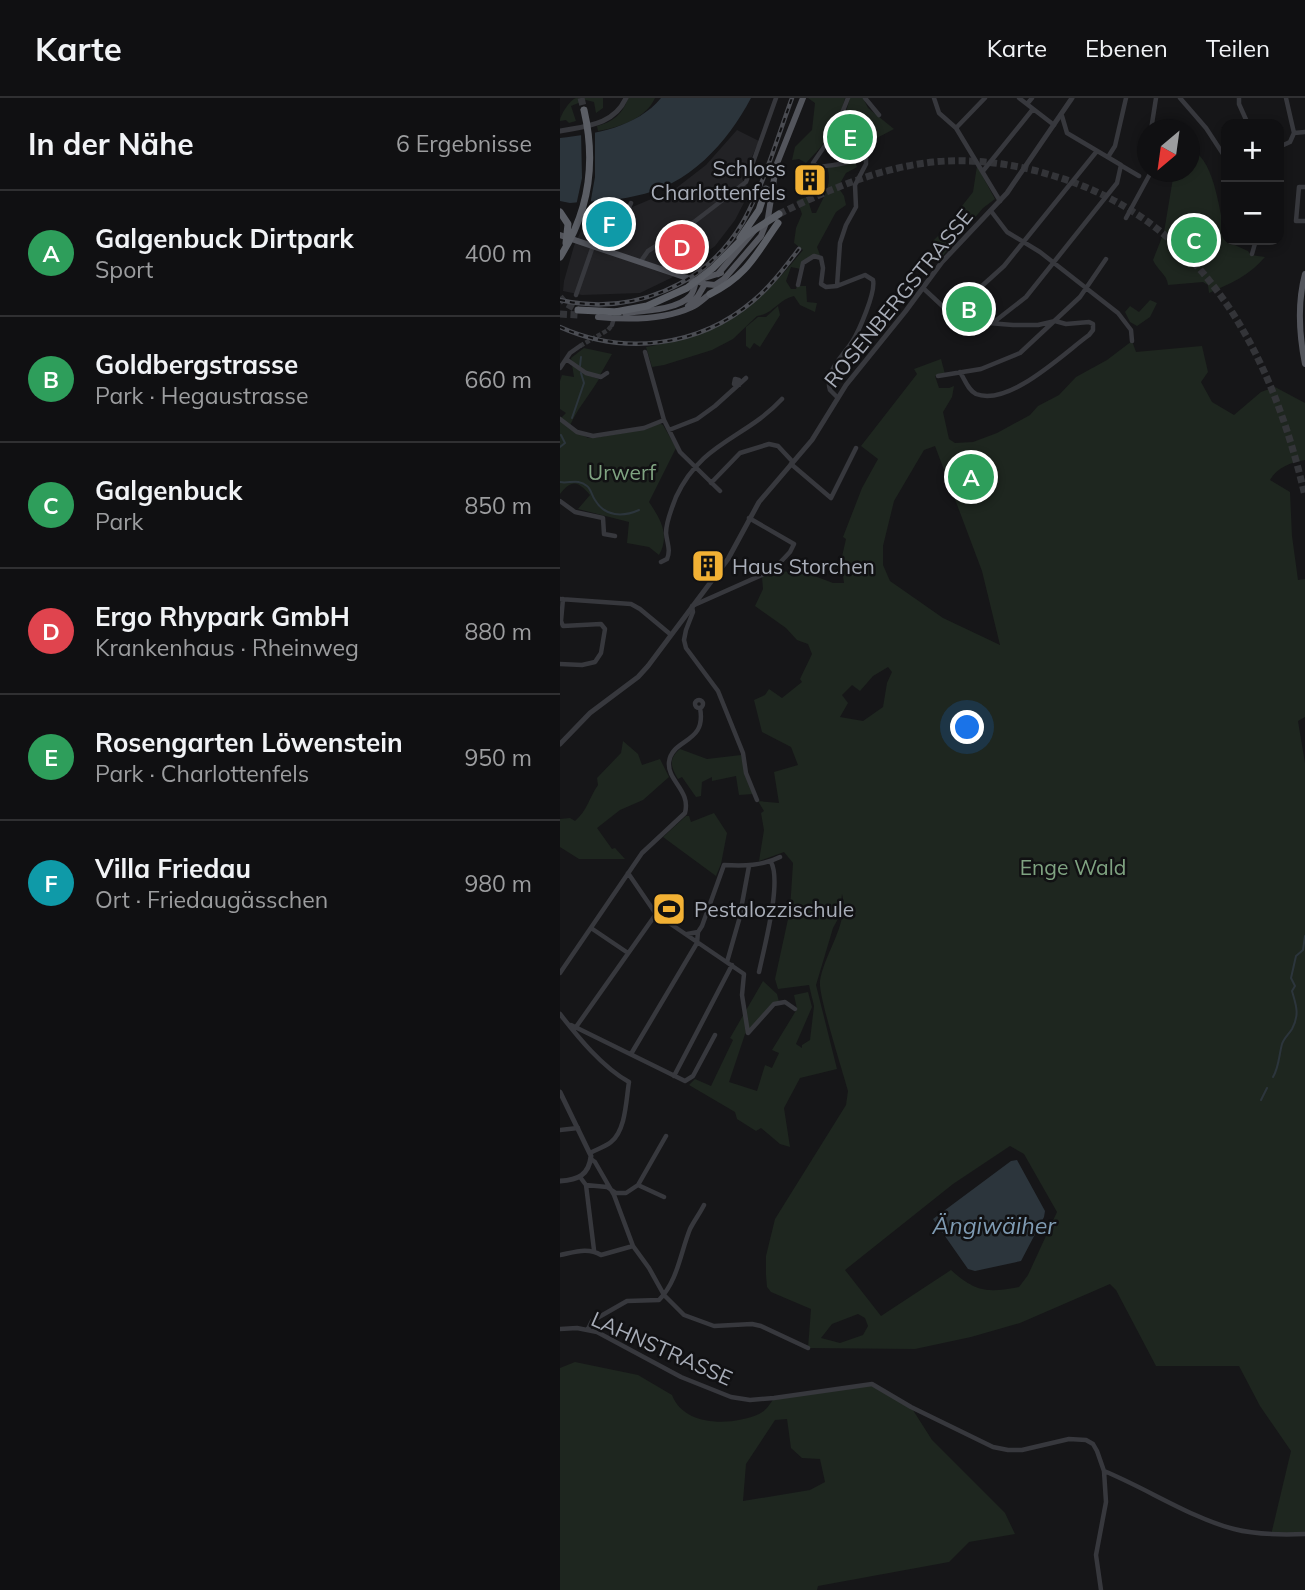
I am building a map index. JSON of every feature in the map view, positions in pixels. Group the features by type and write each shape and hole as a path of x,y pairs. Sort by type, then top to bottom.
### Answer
{"highway":[{"path":"563,253 580,218 589,181 590,149 584,110"},
{"path":"613,318 675,294 696,282 736,244 759,210 766,189"},
{"path":"560,212 567,219 569,227 560,265"},
{"path":"710,294 726,285 758,256 777,218 736,244"},
{"path":"715,285 726,285"},
{"path":"598,317 578,313 613,318 630,313"}],"main road":[{"path":"766,189 803,98"},
{"path":"560,235 705,284 715,285 755,246 765,229 776,166"},
{"path":"718,274 748,237"},
{"path":"696,280 732,269"},
{"path":"1305,274 1300,294 1299,317 1305,365"},
{"path":"630,313 658,309 684,301 692,294 696,280"},
{"path":"681,310 695,300 705,284"},
{"path":"598,317 645,318 692,307 710,294"}],"street":[{"path":"560,131 608,120 621,108 626,98"},
{"path":"641,261 648,251 694,222 746,182 776,98"},
{"path":"837,286 839,243 856,207 855,185 866,161 863,156 849,163 840,162 821,167 814,165 814,160 835,131 848,98"},
{"path":"864,98 879,116"},
{"path":"934,98 939,113 956,128 1000,201"},
{"path":"956,128 985,98"},
{"path":"1019,98 1055,126"},
{"path":"1027,104 1032,98"},
{"name":"ROSENBERGSTRASSE","path":"560,744 590,713 638,677 648,666 730,555 765,494 817,432 837,397 948,255 1000,201 1062,116 1072,98"},
{"path":"1108,157 1115,146 1126,98"},
{"path":"1153,119 1156,98"},
{"path":"1180,98 1206,128 1221,152"},
{"path":"1239,98 1246,119"},
{"path":"1284,145 1290,142 1294,133 1286,98"},
{"path":"983,171 1033,109"},
{"path":"1062,116 1067,133 1137,175"},
{"path":"1294,133 1305,132"},
{"path":"951,314 1004,266 1097,151"},
{"path":"994,322 1026,297 1054,264 1117,183 1121,167"},
{"path":"1126,218 1146,182"},
{"path":"1305,187 1299,187 1296,221 1305,221"},
{"path":"610,251 631,203"},
{"path":"991,211 1007,232 1118,313 1131,330 1132,341"},
{"path":"1252,254 1255,245"},
{"path":"576,295 593,246"},
{"path":"798,285 803,263 814,256 821,258 823,262 821,284 826,287 837,286 865,275 873,280 873,295 855,338 829,379 830,390 837,397"},
{"path":"939,376 981,369 1020,354 1086,290 1106,259"},
{"path":"923,288 951,314 964,321 1038,325 1055,321 1066,324 1089,321 1093,324 1093,330 1035,376 1011,391 978,395 970,390 961,372"},
{"path":"560,368 580,346"},
{"path":"645,352 663,420 680,452 720,491"},
{"path":"566,359 586,373 601,377 607,373"},
{"path":"669,430 696,419 718,405 746,378"},
{"path":"661,562 669,555 666,533 670,513 685,481 695,467 706,454 767,414 782,399"},
{"path":"560,419 577,432 593,436 644,428 663,420"},
{"path":"711,483 740,453 769,444 778,446 791,462 831,498 856,448"},
{"path":"560,501 575,512 603,518 604,534 615,536"},
{"path":"749,518 794,544 790,552 773,570 692,606 693,611 684,640 686,648 720,696 743,753 746,774 757,800"},
{"path":"560,664 582,666 595,662 601,653 606,629 601,624 563,626 562,599 634,605 670,634"},
{"path":"560,974 642,853 685,813 687,804 670,771 669,760 674,751 690,740 699,729 699,708"},
{"path":"631,1054 698,943 698,932 723,866 749,866 771,862 780,857"},
{"path":"759,972 772,903 774,869 771,862"},
{"path":"674,1076 729,963 749,866"},
{"path":"629,871 656,914 744,974 742,995 748,1032 774,1004 785,1002 795,1009"},
{"path":"573,1026 656,914"},
{"path":"591,928 628,953"},
{"path":"686,934 698,932"},
{"path":"560,1014 594,1053 629,1082 617,1136 591,1156 587,1170 580,1177 560,1181"},
{"path":"573,1026 682,1080 691,1079 715,1035"},
{"path":"560,1091 591,1156 611,1190 633,1246 664,1295 684,1315 705,1325 752,1324 808,1348"},
{"path":"560,1130 578,1128"},
{"path":"586,1185 607,1187 616,1193 626,1193 638,1185 666,1136"},
{"path":"580,1177 586,1185 594,1250"},
{"path":"638,1185 664,1197"},
{"path":"588,1329 592,1321 627,1301 635,1299 654,1302 664,1295 675,1275 691,1228 704,1205"},
{"path":"560,1255 594,1250 601,1255 633,1246"},
{"name":"LAHNSTRASSE","path":"560,1329 588,1329 609,1337 709,1390 750,1400 872,1384 911,1407 993,1447 1022,1450 1069,1439 1086,1440 1093,1444 1104,1471"},
{"path":"1101,1590 1096,1555 1104,1515 1104,1471 1205,1519 1234,1529 1271,1535 1305,1535"}],"shaded area":[{"path":"737,130 759,141 742,179 750,191 735,220 715,246 671,278 640,293 582,295 563,291 574,246 591,209 630,208 675,189 706,165"}],"green space":[{"path":"576,98 603,98 603,108 596,113 594,102 586,100 571,106 576,121 560,121 566,108"},
{"path":"628,98 655,98 639,116 598,131 597,126 613,120 620,113"},
{"path":"808,98 845,98 830,134 806,163 799,159 792,160 795,147 812,130 815,103"},
{"path":"850,98 863,98 868,108 894,129 873,140 866,152 860,156 835,136 844,119"},
{"path":"1200,156 1212,177 1216,191 1221,213 1221,245 1235,245 1251,255 1265,257 1246,274 1209,293 1208,285 1203,282 1168,285 1153,260 1164,232 1172,182 1200,182"},
{"path":"855,162 857,167 846,173 838,187 846,205 836,212 817,247 821,258 810,256 801,269 791,267 786,281 791,289 806,286 807,302 817,303 815,312 800,305 794,296 767,313 757,316 733,339 712,350 652,367 646,347 718,326 736,316 768,289 803,250 794,243 802,214 797,200 807,197 812,213 816,213 828,186 827,167"},
{"path":"977,166 995,199 983,208 940,259 930,244 973,192"},
{"path":"1150,300 1157,303 1150,317 1137,326 1130,322 1125,312 1130,306 1139,312"},
{"path":"778,306 780,315 760,347 754,343 750,349 746,346 746,327 758,317 766,317"},
{"name":"Enge Wald","path":"1132,341 1136,352 1202,346 1208,372 1201,382 1212,402 1234,415 1261,392 1275,387 1305,403 1305,460 1285,466 1270,480 1290,492 1298,580 1305,579 1305,717 1298,721 1305,763 1305,1534 1271,1535 1291,1451 1260,1406 1239,1366 1156,1366 1116,1290 1110,1284 1020,1323 915,1349 808,1348 811,1309 771,1292 767,1287 766,1256 775,1219 846,1105 848,1091 820,989 822,971 840,927 844,905 842,894 839,917 833,928 816,985 837,1069 800,1078 784,1108 790,1147 780,1144 761,1128 756,1131 737,1119 735,1112 689,1085 695,1079 711,1086 733,1040 730,1038 763,981 777,994 779,1002 745,1034 729,1082 757,1091 765,1065 772,1068 779,1053 772,1050 797,1009 794,995 808,992 812,1007 796,1044 802,1048 802,1045 810,1040 814,1006 809,985 778,989 775,979 790,910 793,863 784,852 759,861 764,830 761,813 764,811 758,801 779,803 774,772 798,765 791,747 762,732 754,700 765,695 769,689 782,698 802,682 800,679 812,654 808,644 797,640 786,628 755,606 763,589 762,577 773,570 812,575 833,583 844,583 841,561 846,539 843,537 862,488 878,459 861,446 917,374 914,369 941,359 945,374 935,376 939,388 954,386 952,397 943,412 949,439 955,443 973,442 997,433 1030,415 1038,406 1059,395 1076,377 1107,360","holes":["935,446 982,571 1000,645 943,618 890,581 883,565 883,546 894,501 924,450","888,667 892,672 887,683 883,707 863,721 840,717 848,703 842,695 852,685 860,691 873,676","1010,1146 1024,1154 1057,1212 1028,1275 1019,1287 990,1290 975,1287 951,1270 881,1316 845,1270 953,1184","858,1314 865,1318 868,1326 863,1335 840,1343 821,1338 832,1324"]},
{"name":"Urwerf","path":"584,348 612,354 600,375 590,376 599,379 569,428 588,438 594,438 647,429 659,423 663,425 676,448 649,502 663,528 664,541 659,555 649,547 627,543 629,522 578,509 590,495 582,487 572,484 560,494 560,419 566,413 560,409 560,381 562,375 574,377 571,358"},
{"path":"623,741 638,754 642,765 660,759 669,777 643,800 620,810 597,828 612,849 615,848 625,859 579,859 560,847 560,819 570,818 575,821 579,817 598,785 597,778 621,753"},
{"path":"680,749 707,759 741,755 753,794 739,795 736,776 712,781 712,777 702,782 701,796 696,797 682,777 678,779 672,767 672,760"},
{"path":"714,813 727,833 716,876 663,837 686,816 689,816 691,822"},
{"path":"575,1362 638,1375 672,1395 687,1413 710,1421 723,1422 759,1414 774,1398 872,1384 911,1407 932,1440 1005,1513 1015,1534 969,1542 949,1562 818,1586 817,1590 560,1590 560,1368","holes":["787,1419 791,1448 802,1458 820,1459 825,1482 810,1490 743,1501 746,1464 775,1420"]}],"water":[{"path":"661,98 751,98 718,146 673,183 627,198 570,203 560,201 560,138 601,131 628,122 651,108"},
{"name":"Ängiwäiher","path":"1017,1160 1045,1211 1044,1217 1021,1261 975,1271 968,1269 933,1219 1011,1161"}],"pier":[{"path":"595,129 595,177 590,205 576,206 582,178 581,131"}],"waterway":[{"path":"580,366 581,357"},
{"path":"572,418 584,383 581,373"},
{"path":"560,447 565,443 561,435"},
{"path":"560,482 584,484 590,489 599,506 609,512 627,514 639,510"},
{"path":"1273,1077 1282,1044 1296,1019 1292,991 1295,986 1291,978 1296,956 1303,950 1305,936"},
{"path":"1261,1100 1267,1088"}],"tunnel":[{"path":"581,98 584,110"},
{"path":"779,214 873,175 913,165 948,161 994,163 1025,168 1054,176 1106,197 1151,224 1190,259 1223,299 1250,344 1273,392 1291,443 1305,496"},
{"path":"560,297 578,310"},
{"path":"560,314 578,315"},
{"path":"580,346 612,325"}],"railway":[{"path":"560,300 613,304 639,299 688,279 709,263 727,244 751,207 792,98"},
{"path":"560,327 610,342 635,344 685,337 732,317 753,301 772,283 799,249"}],"place":[{"name":"Rosengarten Löwenstein","path":"850,137"},
{"name":"Schloss Charlottenfels","path":"810,180"},
{"name":"Villa Friedau","path":"609,224"},
{"name":"Galgenbuck","path":"1194,240"},
{"name":"Ergo Rhypark GmbH","path":"682,247"},
{"name":"Goldbergstrasse","path":"969,309"},
{"name":"Galgenbuck Dirtpark","path":"971,477"},
{"name":"Haus Storchen","path":"708,566"},
{"name":"Pestalozzischule","path":"669,909"}]}
